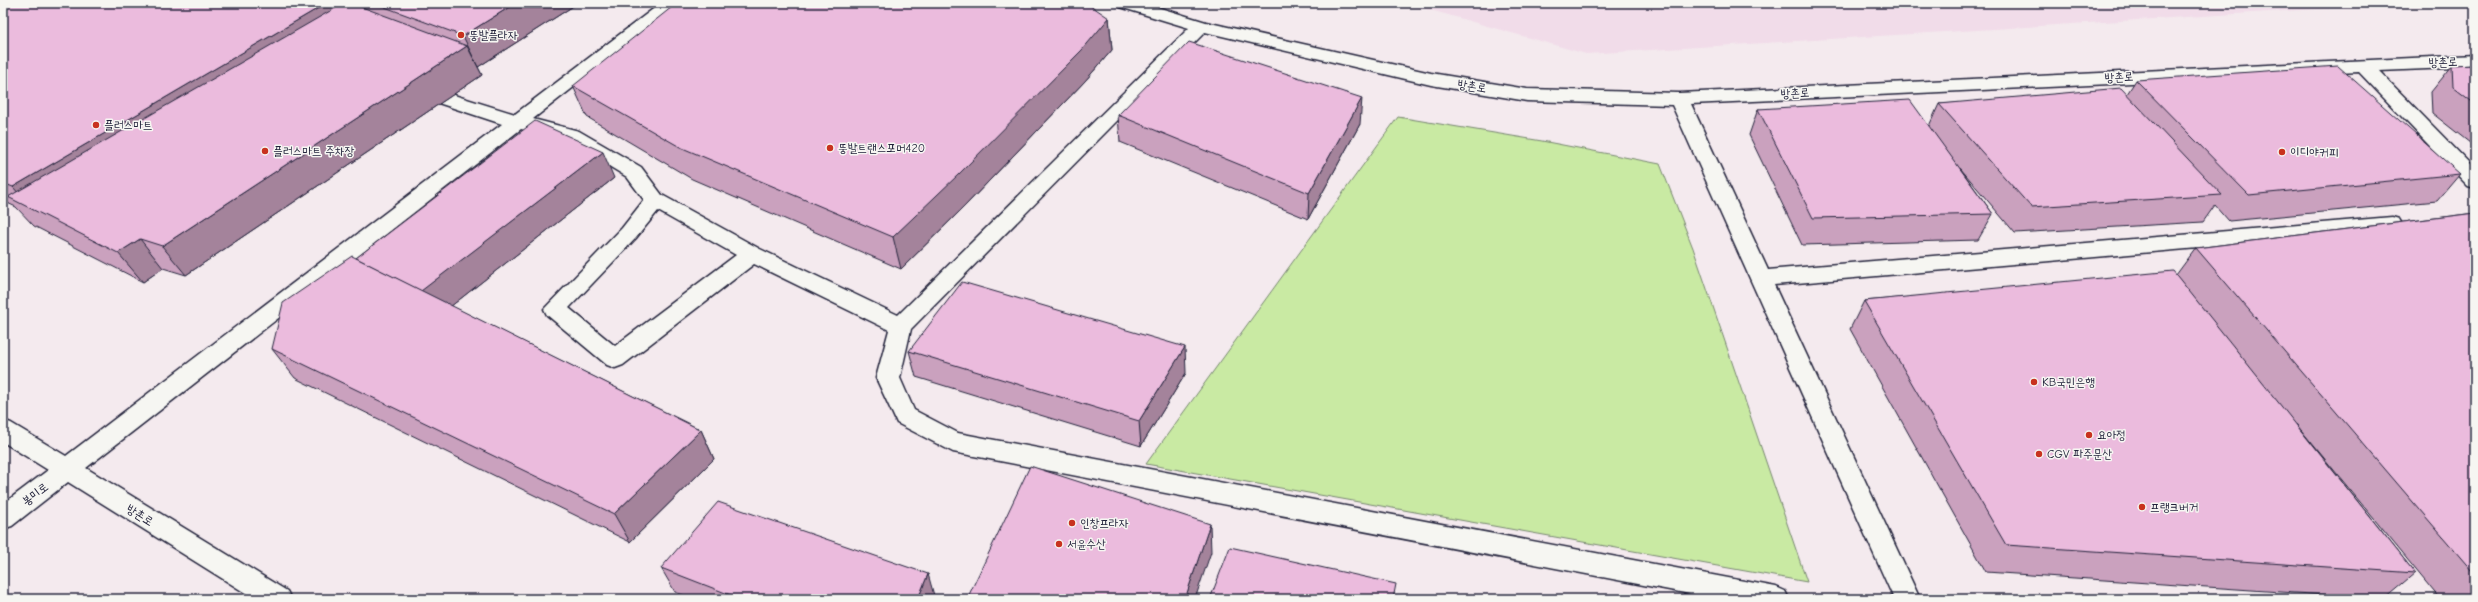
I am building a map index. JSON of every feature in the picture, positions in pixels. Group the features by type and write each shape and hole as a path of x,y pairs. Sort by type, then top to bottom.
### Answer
{"street":[{"name":"봉미로","path":"3,518 672,3"},
{"name":"방촌로","path":"1126,3 1201,26 1431,79 1527,95 1678,98 2475,61"},
{"path":"1201,26 901,326 888,378 905,416 953,442 1776,599"},
{"path":"2363,66 2475,181"},
{"path":"403,85 518,122 572,134 634,172 655,200 752,254 901,326"},
{"path":"1678,98 1907,599"},
{"path":"655,200 629,233 554,310 615,359 752,254"},
{"path":"1760,278 2412,223"},
{"name":"방촌로","path":"3,430 278,599"}],"shaded area":[{"path":"1406,3 2415,3 1586,54"}],"green space":[{"path":"1398,117 1542,141 1660,164 1693,248 1807,582 1146,464"}],"building":[{"name":"플러스마트","path":"13,3 327,3 13,187 3,183 3,8"},
{"name":"플러스마트 주차장","path":"344,3 351,3 467,46 162,246 140,239 118,253 8,197"},
{"path":"374,3 516,3 463,36"},
{"name":"뚱발트랜스포머420","path":"677,3 1087,3 1109,18 1082,50 958,175 893,237 680,147 573,86"},
{"path":"1189,42 1362,98 1309,193 1118,115"},
{"path":"2475,65 2475,104 2453,87 2452,66"},
{"path":"2338,66 2460,174 2249,195 2136,80"},
{"path":"2121,88 2222,195 2031,207 1939,104"},
{"path":"1910,100 1993,214 1813,218 1758,109"},
{"path":"535,121 603,152 421,291 356,258"},
{"path":"2475,213 2475,571 2472,571 2196,248"},
{"path":"352,256 701,430 614,514 272,349 283,303"},
{"path":"2173,271 2415,573 2006,545 1864,301"},
{"path":"962,282 1185,347 1139,421 909,351"},
{"name":"인창프라자","path":"1030,466 1210,524 1185,599 967,599"},
{"path":"718,502 928,574 918,599 741,599 661,568"},
{"path":"1230,547 1396,584 1393,599 1210,599"}],"place":[{"name":"뚱발플라자","path":"461,35"},
{"name":"플러스마트","path":"96,125"},
{"name":"뚱발트랜스포머420","path":"830,148"},
{"name":"플러스마트 주차장","path":"265,151"},
{"name":"이디야커피","path":"2282,152"},
{"name":"KB국민은행","path":"2034,382"},
{"name":"요아정","path":"2089,435"},
{"name":"CGV 파주문산","path":"2039,454"},
{"name":"프랭크버거","path":"2142,507"},
{"name":"인창프라자","path":"1072,523"},
{"name":"서윤수산","path":"1059,544"}]}
